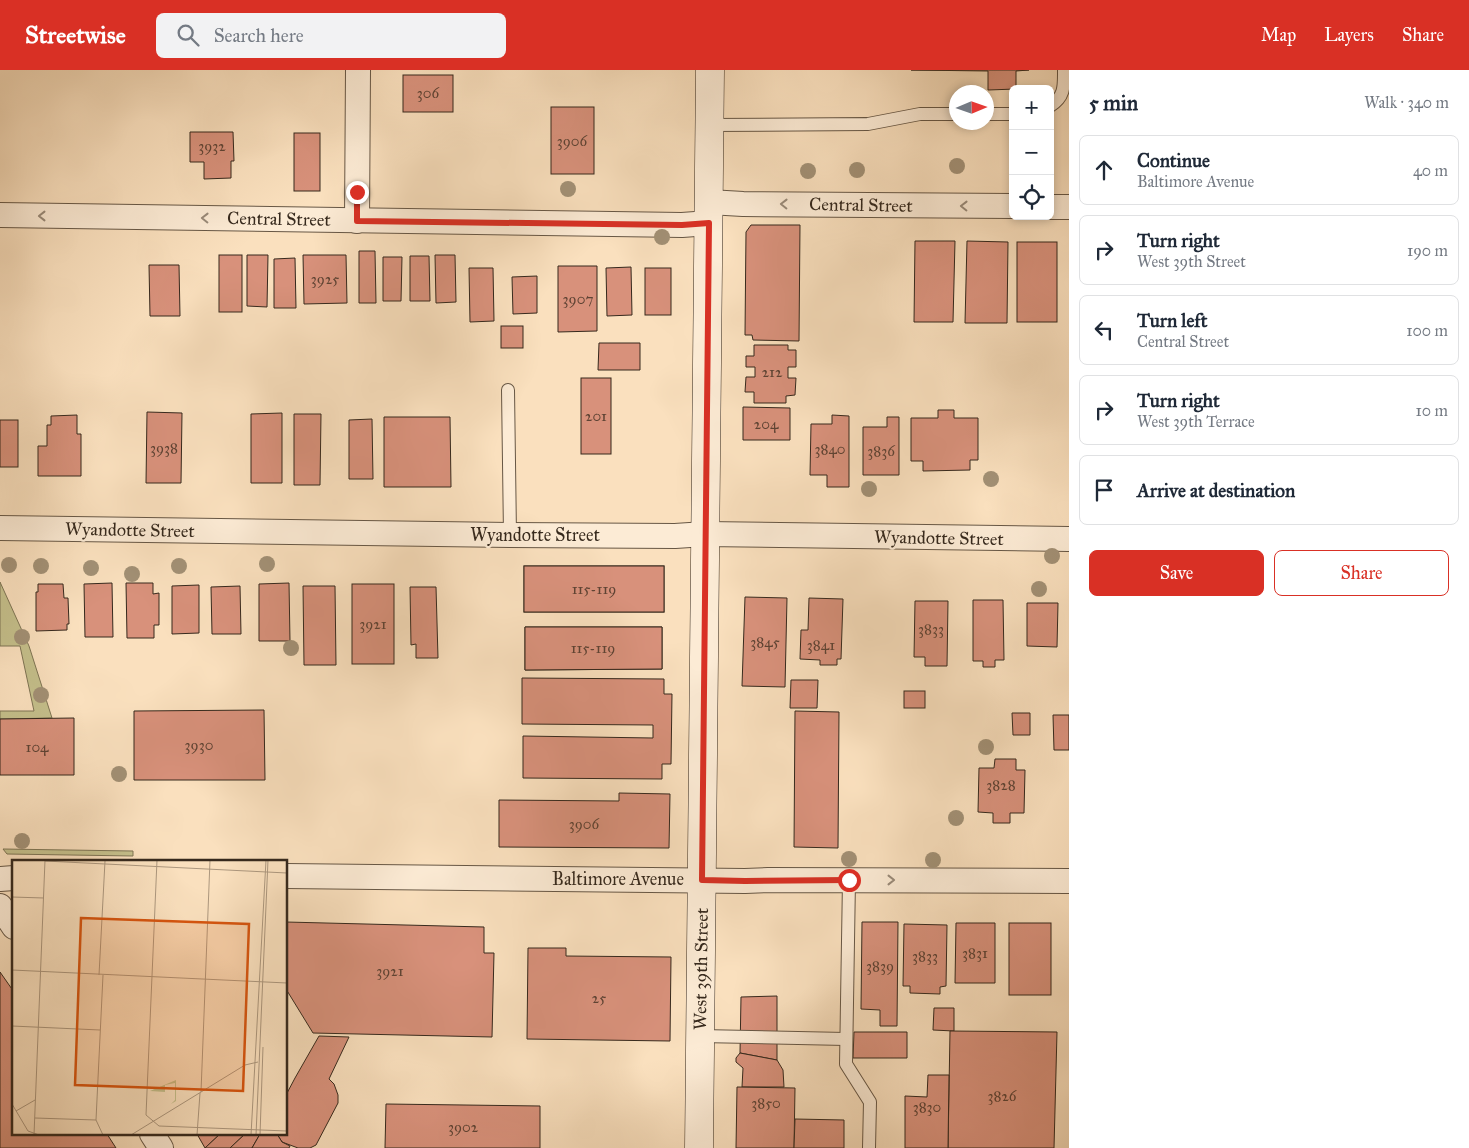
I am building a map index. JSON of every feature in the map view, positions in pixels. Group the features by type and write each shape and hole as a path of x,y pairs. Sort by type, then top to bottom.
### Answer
{"main road":[{"name":"West 39th Street","path":"699,1148 710,70"}],"street":[{"path":"357,221 358,70"},
{"name":"Central Street","path":"0,215 682,225 709,212 743,204 1009,206"},
{"path":"1054,207 1069,207"},
{"name":"Wyandotte Street","path":"0,528 510,535 705,534 1069,540"},
{"name":"Baltimore Avenue","path":"288,876 745,881 1069,881"},
{"path":"0,906 12,924"},
{"path":"153,1136 161,1148"}],"lane":[{"path":"1054,103 1059,100 1064,86 1064,70"},
{"path":"709,125 868,124 920,114 949,114"},
{"path":"994,114 1009,114"},
{"path":"508,390 510,535"},
{"path":"849,880 846,1064 870,1102 869,1148"},
{"path":"700,1036 846,1038"}],"shaded area":[{"path":"0,582 29,646 52,718 0,719 0,711 34,711 20,646 0,646"},
{"path":"3,849 133,851 133,856 7,854"}],"building":[{"path":"911,70 1029,70 1016,71 1016,85 1009,85 1009,89 994,90 994,85 988,85 988,71"},
{"path":"403,75 453,75 453,112 403,112"},
{"path":"551,107 594,107 594,174 551,174"},
{"path":"190,132 233,132 234,161 231,161 231,178 204,179 204,162 190,162"},
{"path":"294,133 320,133 320,191 294,191"},
{"path":"751,225 800,225 799,341 753,340 752,335 745,335 746,232"},
{"path":"915,241 955,241 953,322 914,322"},
{"path":"967,241 1008,242 1007,323 965,323"},
{"path":"1017,242 1057,242 1057,322 1017,322"},
{"path":"359,251 375,251 376,303 359,303"},
{"path":"219,255 242,255 242,312 219,312"},
{"path":"247,255 268,255 267,307 247,306"},
{"path":"303,255 346,255 347,303 304,304"},
{"path":"435,255 455,255 456,302 436,303"},
{"path":"410,256 429,256 430,301 410,301"},
{"path":"383,257 402,257 401,301 383,301"},
{"path":"295,258 296,308 274,308 274,259"},
{"path":"149,265 179,265 180,316 150,316"},
{"path":"558,266 597,266 597,331 558,332"},
{"path":"631,267 632,315 607,316 606,268"},
{"path":"469,268 493,268 494,321 470,322"},
{"path":"645,268 671,268 671,315 645,315"},
{"path":"537,276 537,313 513,314 512,277"},
{"path":"501,326 523,326 523,348 501,348"},
{"path":"599,343 640,343 640,370 598,370"},
{"path":"754,345 788,345 788,350 796,350 796,367 788,367 788,378 796,378 795,395 786,396 786,403 754,403 754,392 745,392 746,377 755,377 755,367 746,367 746,356 754,356"},
{"path":"581,378 611,378 611,454 581,454"},
{"path":"743,407 790,408 790,440 743,440"},
{"path":"938,410 954,410 954,418 978,418 978,460 970,460 970,470 923,471 923,461 911,461 911,418 938,418"},
{"path":"147,412 182,413 181,483 146,483"},
{"path":"282,413 282,483 251,483 251,414"},
{"path":"294,414 321,414 320,485 294,485"},
{"path":"77,415 77,434 81,434 81,476 38,476 38,446 47,446 47,425 51,425 51,416"},
{"path":"832,415 849,416 849,487 827,487 827,475 810,475 811,424 832,424"},
{"path":"384,417 450,417 451,487 384,487"},
{"path":"887,417 899,417 899,475 863,475 863,427 887,427"},
{"path":"372,419 373,479 349,479 349,420"},
{"path":"0,420 18,420 18,467 0,467"},
{"path":"524,566 664,566 664,612 524,612"},
{"path":"524,566 664,566 664,612 524,612"},
{"path":"112,583 113,637 85,637 84,584"},
{"path":"126,583 153,583 153,594 159,593 159,625 154,625 154,638 127,638"},
{"path":"289,583 290,641 259,641 259,584"},
{"path":"38,584 63,584 64,598 68,598 69,624 67,624 67,630 36,631 36,592 38,592"},
{"path":"352,584 394,584 394,664 352,664"},
{"path":"199,585 199,633 172,634 172,586"},
{"path":"240,586 241,634 212,634 211,587"},
{"path":"303,586 335,586 336,665 304,665"},
{"path":"410,587 436,587 438,658 416,658 416,644 411,645"},
{"path":"745,597 787,598 785,687 742,686"},
{"path":"809,598 843,599 841,659 837,659 837,665 820,665 820,660 800,659 801,630 808,630"},
{"path":"973,600 1003,600 1004,660 995,660 995,667 983,667 983,661 973,661"},
{"path":"915,601 948,601 947,666 925,666 925,657 914,657"},
{"path":"1027,603 1058,603 1057,647 1027,646"},
{"path":"525,627 662,627 662,669 525,670"},
{"path":"525,627 662,627 662,669 525,670"},
{"path":"522,678 664,679 664,694 672,694 671,764 662,764 662,779 523,778 523,736 653,738 653,725 522,724"},
{"path":"791,680 818,680 817,708 790,708"},
{"path":"904,691 925,691 925,708 904,708"},
{"path":"264,710 265,780 134,780 134,711"},
{"path":"795,711 839,712 838,848 794,847"},
{"path":"1012,713 1030,713 1030,735 1013,735"},
{"path":"1053,715 1069,715 1069,750 1054,750"},
{"path":"74,718 74,775 0,775 0,719"},
{"path":"995,759 1016,759 1016,770 1025,770 1024,813 1010,813 1010,823 993,823 993,813 978,812 979,768 994,768"},
{"path":"619,793 670,794 669,848 499,847 499,800 619,801"},
{"path":"288,922 484,927 484,953 494,953 492,1037 313,1033 288,992"},
{"path":"862,922 898,922 897,1026 880,1026 880,1010 861,1009"},
{"path":"956,923 995,923 995,983 955,983"},
{"path":"1009,923 1051,923 1051,995 1009,995"},
{"path":"904,924 947,925 946,986 940,987 940,994 910,993 910,986 903,986"},
{"path":"528,948 566,948 566,956 671,957 670,1041 527,1039"},
{"path":"0,972 12,989 12,1136 108,1136 116,1148 0,1148"},
{"path":"777,996 777,1060 740,1053 741,997"},
{"path":"934,1008 954,1008 954,1031 933,1030"},
{"path":"950,1031 1057,1032 1054,1148 948,1148"},
{"path":"854,1032 907,1032 907,1058 853,1058"},
{"path":"319,1036 349,1037 329,1079 334,1084 338,1095 338,1103 316,1145 310,1148 298,1148 282,1142 278,1136 288,1136 288,1091"},
{"path":"740,1053 777,1060 783,1070 784,1087 742,1087 743,1068 736,1062 736,1058"},
{"path":"928,1075 949,1075 948,1148 905,1148 905,1096 927,1097"},
{"path":"737,1087 795,1088 794,1148 736,1148"},
{"path":"386,1104 540,1106 540,1148 385,1148"},
{"path":"795,1119 844,1120 844,1148 794,1148"},
{"path":"198,1136 218,1136 205,1148"},
{"path":"218,1136 243,1136 230,1148 205,1148"},
{"path":"243,1136 259,1136 252,1148 230,1148"},
{"path":"259,1136 278,1136 282,1142 290,1146 289,1148 252,1148"}],"route":[{"path":"357,192 357,221 682,225 709,223 702,880 849,880"}]}
